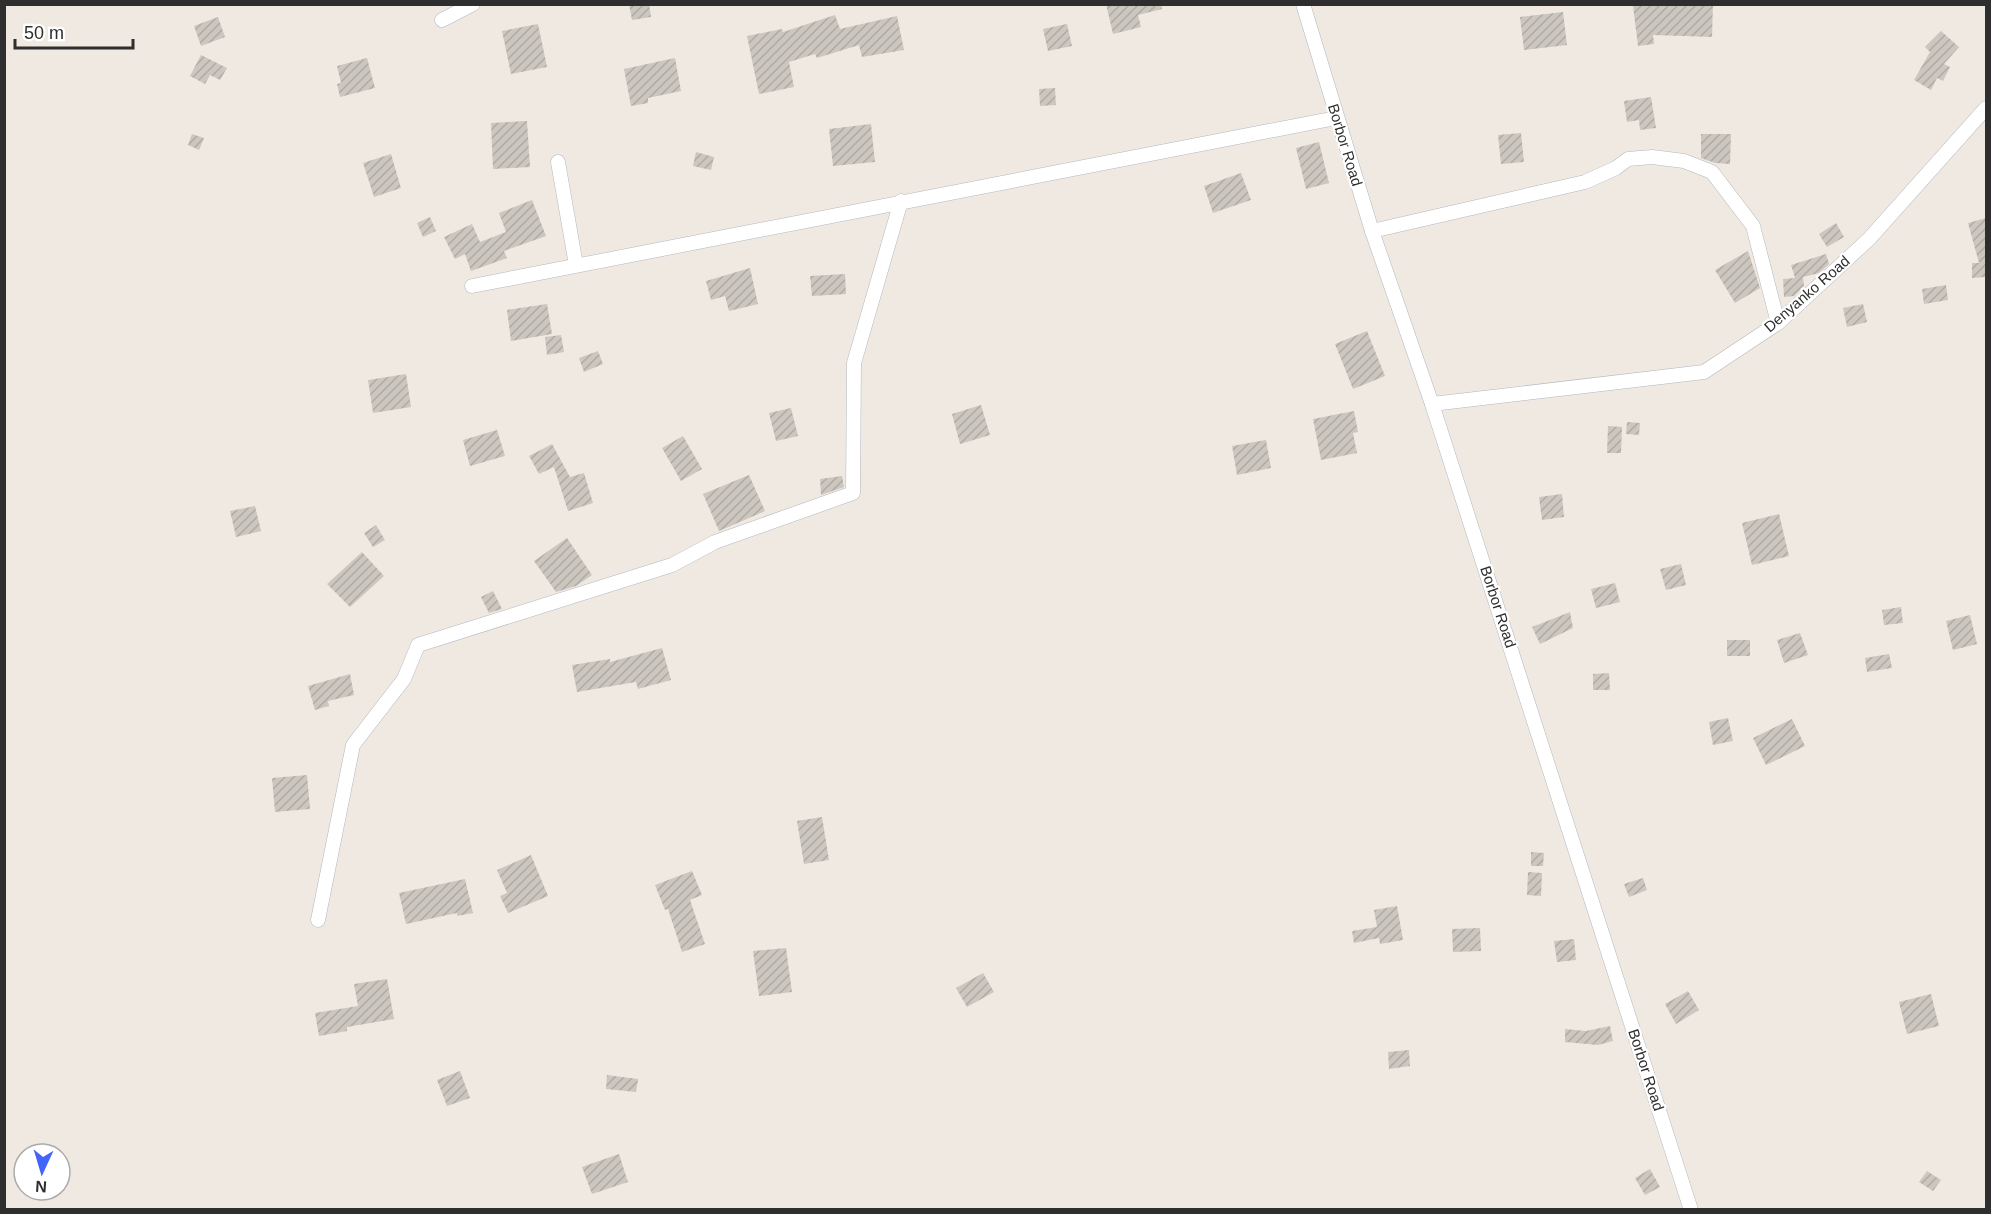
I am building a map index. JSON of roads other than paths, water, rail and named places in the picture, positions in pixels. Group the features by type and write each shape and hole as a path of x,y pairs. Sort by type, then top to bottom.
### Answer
{"street":[{"path":"442,20 473,4"},
{"name":"Borbor Road","path":"1303,4 1372,231 1432,404 1691,1209"},
{"name":"Denyanko Road","path":"1432,404 1704,372 1778,323 1869,239 1986,108"},
{"path":"472,286 1336,118"},
{"path":"1372,231 1585,182 1616,168 1628,159 1652,157 1684,161 1712,172 1753,226 1778,323"},
{"path":"558,162 576,265"},
{"path":"318,920 353,745 404,679 418,645 672,566 715,542 853,493 854,363 901,201"}]}
